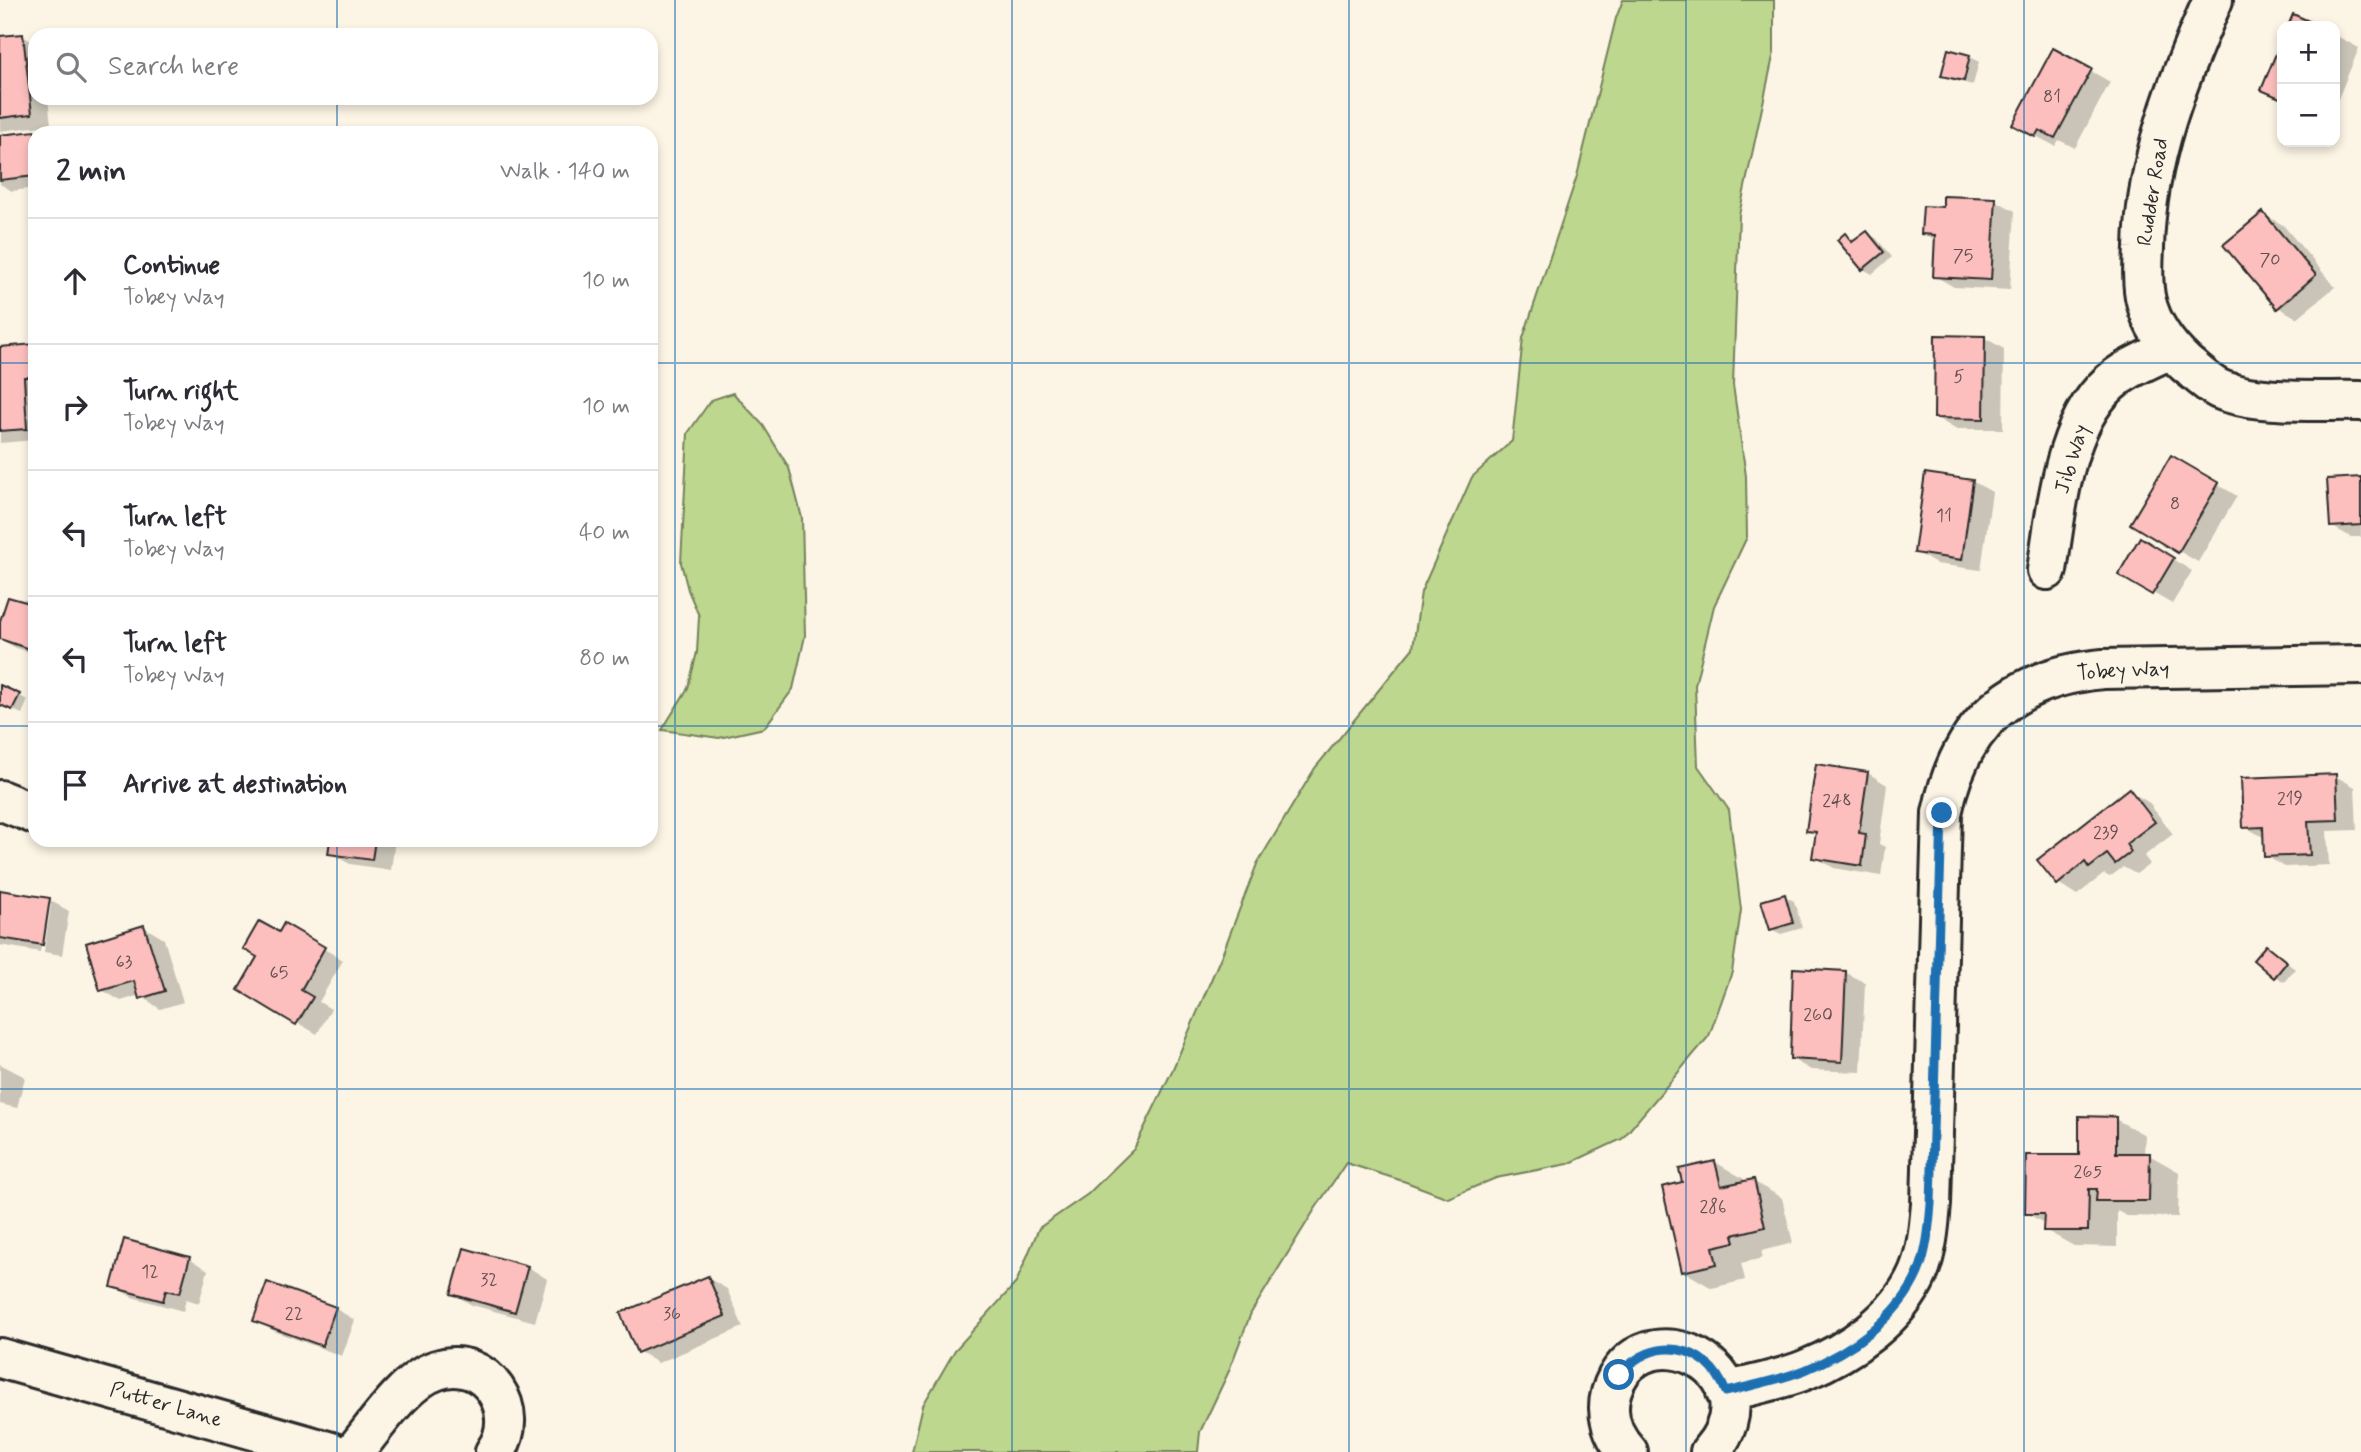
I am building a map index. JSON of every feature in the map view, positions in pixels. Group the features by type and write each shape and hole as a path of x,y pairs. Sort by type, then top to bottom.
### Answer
{"street":[{"name":"Rudder Road","path":"2213,0 2179,78 2150,179 2144,231 2146,300 2155,326 2170,349 2217,388 2243,396 2361,401"},
{"name":"Jib Way","path":"2047,570 2060,491 2080,424 2103,390 2117,377 2170,349"},
{"name":"Tobey Way","path":"1726,1392 1804,1370 1854,1344 1892,1312 1918,1273 1925,1250 1931,1204 1942,813 1956,763 1985,720 2005,702 2027,688 2051,677 2077,671 2361,665"},
{"path":"0,800 28,811"},
{"path":"1628,1452 1614,1434 1610,1422 1609,1398 1619,1375 1637,1359 1660,1350 1684,1351 1696,1355 1715,1371 1726,1392 1728,1417 1725,1430 1710,1452"},
{"name":"Putter Lane","path":"0,1358 331,1452"},
{"path":"354,1452 416,1381 436,1370 458,1367 490,1381 502,1400 506,1423 500,1445 495,1452"}],"green space":[{"path":"1623,0 1774,0 1774,52 1739,215 1733,385 1746,476 1747,537 1714,606 1695,685 1698,766 1729,810 1741,910 1732,972 1709,1036 1622,1139 1568,1164 1496,1178 1448,1198 1346,1163 1251,1313 1228,1373 1200,1432 1198,1452 912,1452 923,1405 955,1350 1016,1283 1039,1228 1088,1194 1134,1149 1172,1071 1257,864 1315,768 1413,648 1421,592 1472,477 1512,441 1523,338 1577,176 1616,18"},
{"path":"733,393 763,425 789,468 802,518 805,636 793,689 764,728 719,738 662,730 688,688 697,652 699,616 681,563 688,433 711,400"}],"building":[{"path":"2293,14 2309,21 2290,21"},
{"path":"23,34 28,105 31,105 32,114 0,118 0,36"},
{"path":"2053,48 2092,69 2055,138 2039,130 2035,137 2012,125"},
{"path":"1948,49 1970,55 1964,81 1941,76"},
{"path":"2277,51 2277,97 2261,90"},
{"path":"28,132 28,177 0,180 0,135"},
{"path":"1943,196 1996,198 1991,280 1933,277 1935,235 1921,234 1923,206 1943,207"},
{"path":"2263,212 2316,275 2277,309 2223,245"},
{"path":"1867,231 1884,252 1862,270 1837,240 1845,233 1852,242"},
{"path":"1935,335 1985,336 1984,419 1934,418"},
{"path":"28,345 28,377 24,377 27,429 0,431 0,347"},
{"path":"2171,455 2219,483 2178,553 2130,524"},
{"path":"1925,473 1973,480 1962,560 1914,553"},
{"path":"2361,477 2361,525 2330,527 2327,479"},
{"path":"2140,537 2174,558 2152,595 2118,575"},
{"path":"8,597 28,603 28,649 0,639 0,621"},
{"path":"0,685 20,694 12,710 0,705"},
{"path":"1816,764 1868,772 1859,833 1866,834 1862,866 1812,858 1816,832 1806,831"},
{"path":"2336,774 2338,820 2308,821 2310,855 2264,857 2263,827 2243,828 2241,778"},
{"path":"2129,788 2155,822 2126,844 2131,852 2115,864 2107,854 2089,868 2085,862 2057,885 2037,860"},
{"path":"329,847 374,847 372,860 328,854"},
{"path":"0,890 50,898 43,945 0,938"},
{"path":"1785,894 1793,923 1770,930 1761,901"},
{"path":"259,921 279,932 284,923 325,947 301,990 313,997 296,1025 238,990 257,957 243,949"},
{"path":"144,925 165,991 139,999 134,981 100,991 86,943"},
{"path":"2266,945 2287,962 2274,978 2253,960"},
{"path":"1793,968 1846,971 1842,1062 1790,1059"},
{"path":"2079,1116 2116,1117 2116,1153 2150,1153 2149,1201 2096,1201 2097,1189 2089,1189 2088,1231 2043,1231 2044,1214 2025,1214 2026,1155 2079,1155"},
{"path":"1715,1161 1721,1186 1754,1179 1765,1227 1733,1235 1735,1242 1713,1247 1717,1264 1682,1272 1662,1187 1682,1182 1679,1169"},
{"path":"124,1239 190,1257 180,1293 166,1290 163,1301 111,1287"},
{"path":"464,1248 528,1266 515,1312 451,1294"},
{"path":"708,1276 725,1316 637,1353 620,1313"},
{"path":"267,1282 336,1307 322,1346 253,1321"}],"route":[{"path":"1619,1375 1627,1366 1648,1353 1672,1349 1696,1355 1706,1362 1722,1381 1726,1392 1804,1370 1854,1344 1875,1328 1892,1312 1918,1273 1925,1250 1931,1204 1942,813"}]}
